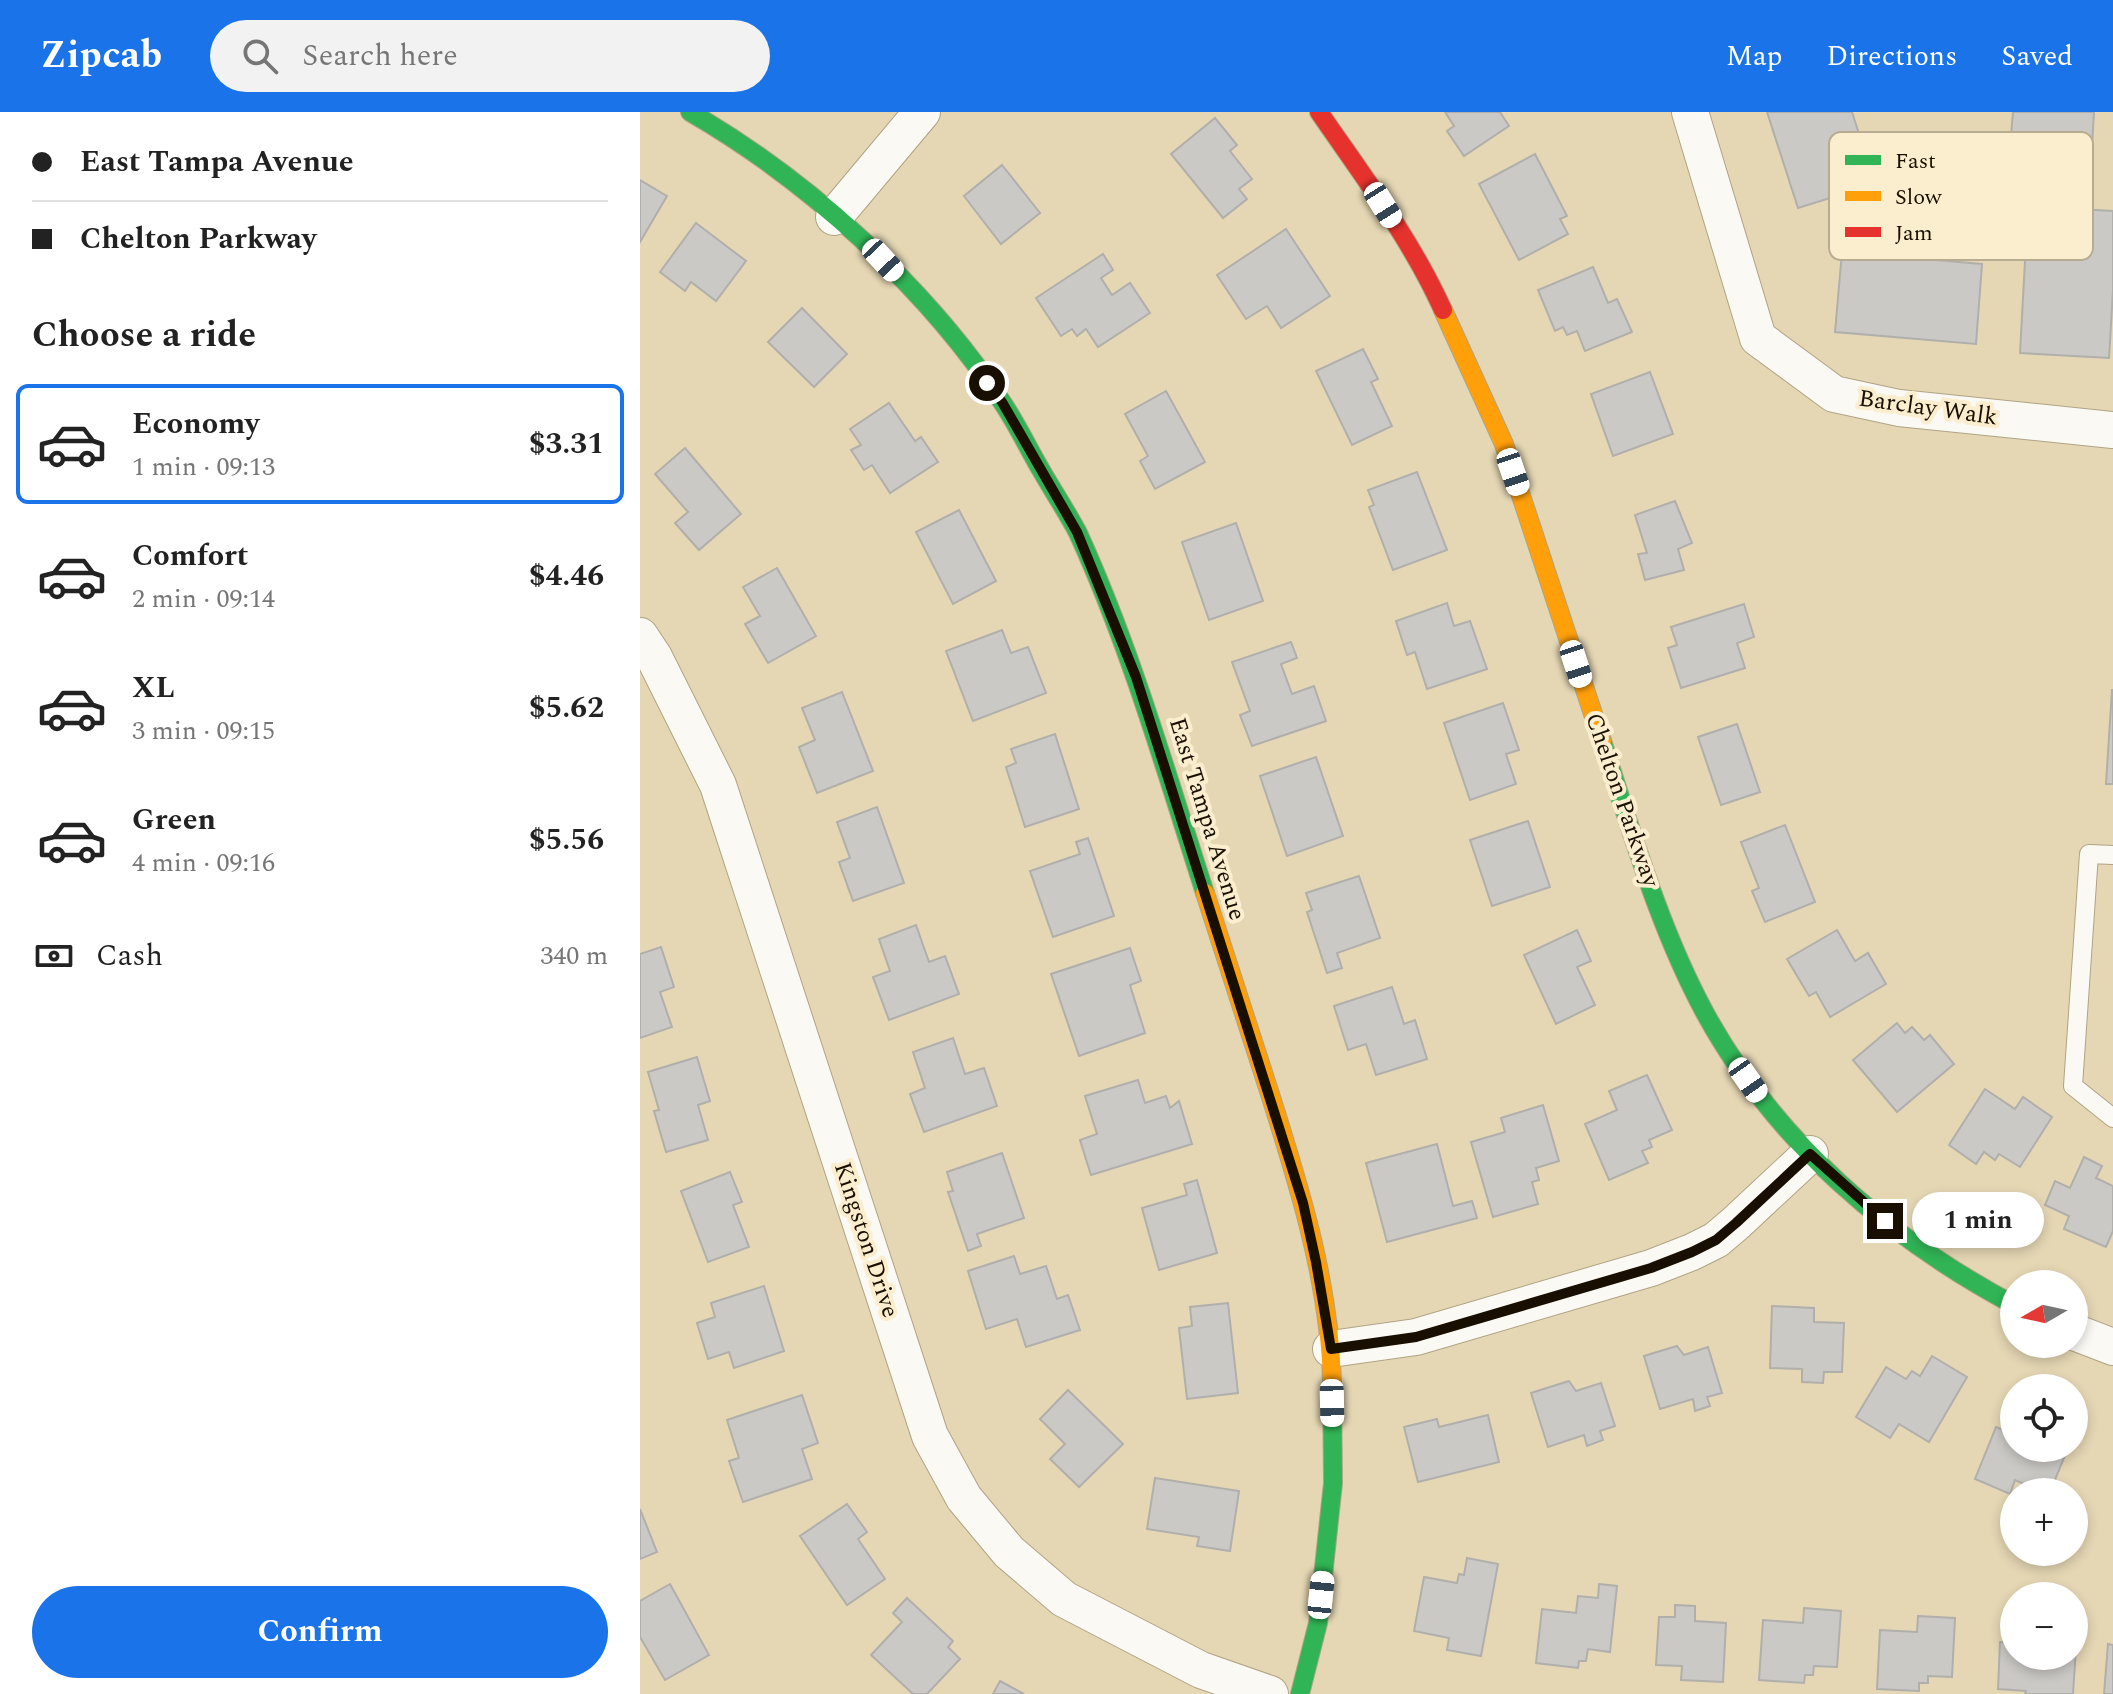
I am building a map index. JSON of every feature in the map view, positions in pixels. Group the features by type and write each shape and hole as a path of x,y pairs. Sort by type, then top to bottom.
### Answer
{"street":[{"name":"East Tampa Avenue","path":"690,112 728,134 801,188 883,260 943,324 1002,402 1077,532 1136,677 1280,1126 1310,1233 1331,1349 1333,1483 1318,1623 1300,1694"},
{"path":"834,217 922,112"},
{"name":"Chelton Parkway","path":"1319,112 1383,205 1432,285 1504,444 1654,894 1694,991 1721,1040 1759,1096 1810,1154 1866,1207 1924,1251 2000,1298"},
{"name":"Barclay Walk","path":"1690,112 1758,338 1834,394 1899,408 2113,430"},
{"name":"Kingston Drive","path":"640,636 654,657 718,785 930,1436 964,1498 1009,1552 1064,1599 1201,1670 1270,1694"},
{"path":"1331,1349 1416,1337 1651,1268 1692,1252 1716,1240 1810,1154"},
{"path":"2088,1337 2113,1347"}],"lane":[{"path":"2113,855 2089,854 2073,1086 2113,1118"}],"building":[{"path":"1445,112 1500,112 1509,126 1464,156 1447,131 1454,126"},
{"path":"1767,112 1852,112 1858,132 1829,132 1829,198 1798,208"},
{"path":"2013,112 2094,112 2093,132 2011,132"},
{"path":"1215,118 1237,145 1230,151 1252,179 1239,189 1247,199 1223,218 1171,154"},
{"path":"1535,154 1567,216 1560,219 1568,234 1519,260 1479,184"},
{"path":"1002,165 1040,213 1001,244 964,196"},
{"path":"640,180 667,196 640,242"},
{"path":"2093,210 2113,211 2109,358 2020,353 2025,260 2093,260"},
{"path":"696,223 746,261 716,301 691,282 685,291 660,272"},
{"path":"1286,229 1330,296 1281,328 1267,306 1246,319 1217,275"},
{"path":"1103,254 1113,270 1101,278 1112,295 1130,283 1150,313 1098,347 1086,329 1077,336 1072,329 1061,336 1036,298"},
{"path":"1841,260 1935,260 1982,264 1976,344 1835,332"},
{"path":"1593,267 1608,303 1617,299 1632,332 1585,351 1577,331 1567,335 1563,327 1555,331 1538,290"},
{"path":"802,308 847,354 814,387 768,342"},
{"path":"1363,349 1378,379 1371,382 1392,426 1352,445 1316,371"},
{"path":"1650,372 1673,434 1613,456 1591,394"},
{"path":"1166,391 1205,462 1155,489 1140,461 1148,456 1125,414"},
{"path":"889,403 915,441 921,437 938,462 890,493 872,465 864,470 851,450 861,445 850,429"},
{"path":"685,448 741,514 699,550 675,523 688,512 655,474"},
{"path":"1417,472 1447,550 1393,570 1369,507 1374,505 1368,490"},
{"path":"1675,501 1692,543 1678,549 1684,570 1645,580 1638,554 1647,553 1635,515"},
{"path":"959,510 996,581 953,604 916,532"},
{"path":"1236,523 1263,601 1209,620 1182,542"},
{"path":"777,568 816,636 768,663 745,624 760,616 743,587"},
{"path":"1447,603 1454,626 1470,621 1487,669 1427,689 1415,652 1407,655 1396,621"},
{"path":"1744,604 1754,637 1737,643 1745,668 1681,688 1668,648 1677,645 1671,627"},
{"path":"1002,630 1011,653 1028,647 1046,693 973,721 946,651"},
{"path":"1291,642 1297,658 1281,664 1292,694 1314,686 1326,721 1252,746 1240,715 1250,711 1232,662"},
{"path":"2112,690 2113,784 2106,784"},
{"path":"842,692 873,771 817,793 799,747 815,740 802,708"},
{"path":"1503,703 1519,750 1506,754 1516,784 1470,800 1444,723"},
{"path":"1737,724 1760,792 1721,805 1698,737"},
{"path":"1055,734 1079,809 1025,827 1006,767 1016,763 1011,749"},
{"path":"1316,757 1343,836 1287,856 1260,776"},
{"path":"877,807 904,883 853,901 839,862 850,858 837,822"},
{"path":"1528,821 1550,887 1492,906 1470,840"},
{"path":"1785,825 1815,902 1765,922 1752,891 1759,888 1741,842"},
{"path":"1088,838 1114,916 1053,937 1030,871 1080,854 1076,842"},
{"path":"1359,876 1380,938 1337,953 1342,968 1327,973 1307,912 1312,910 1306,893"},
{"path":"916,925 929,962 945,956 959,994 889,1020 873,977 890,971 879,939"},
{"path":"1577,930 1591,961 1577,967 1595,1005 1556,1024 1524,955"},
{"path":"1837,930 1855,961 1868,953 1886,984 1830,1017 1816,992 1809,996 1787,959"},
{"path":"661,947 674,987 660,992 672,1027 640,1038 640,954"},
{"path":"1130,948 1141,981 1130,985 1145,1033 1079,1056 1051,974"},
{"path":"1392,987 1404,1024 1415,1020 1427,1059 1376,1075 1366,1044 1348,1050 1334,1006"},
{"path":"1897,1023 1905,1033 1912,1027 1924,1040 1930,1035 1954,1064 1897,1112 1853,1060"},
{"path":"953,1038 965,1074 984,1068 997,1106 924,1132 910,1094 925,1088 913,1052"},
{"path":"697,1057 710,1101 698,1105 708,1140 666,1152 654,1111 659,1110 648,1072"},
{"path":"1647,1075 1672,1130 1649,1140 1652,1147 1642,1151 1648,1163 1609,1180 1585,1124 1617,1110 1609,1091"},
{"path":"1138,1080 1145,1103 1166,1096 1170,1108 1179,1101 1192,1144 1091,1175 1080,1140 1097,1134 1085,1096"},
{"path":"1985,1089 2015,1109 2023,1097 2052,1117 2020,1167 1999,1154 1995,1160 1984,1152 1976,1164 1949,1145"},
{"path":"1543,1105 1559,1161 1536,1168 1539,1180 1532,1182 1538,1204 1493,1217 1471,1142 1505,1132 1501,1118"},
{"path":"1437,1144 1453,1206 1472,1201 1477,1218 1387,1242 1366,1163"},
{"path":"1002,1153 1024,1218 977,1234 981,1246 968,1251 948,1192 953,1191 947,1172"},
{"path":"2084,1157 2102,1166 2096,1178 2113,1186 2113,1231 2106,1247 2064,1229 2069,1216 2045,1205 2055,1181 2070,1188"},
{"path":"730,1172 742,1202 733,1205 749,1247 708,1262 681,1191"},
{"path":"1197,1180 1217,1253 1159,1270 1142,1208 1187,1195 1184,1184"},
{"path":"1014,1256 1020,1274 1046,1266 1057,1299 1068,1295 1080,1330 1026,1347 1017,1319 986,1329 968,1271"},
{"path":"764,1286 784,1351 734,1368 729,1352 708,1359 697,1323 715,1317 711,1303"},
{"path":"1228,1303 1238,1393 1187,1399 1179,1328 1192,1326 1190,1307"},
{"path":"1772,1306 1814,1308 1814,1322 1844,1323 1842,1372 1824,1372 1823,1383 1802,1382 1802,1369 1770,1368"},
{"path":"1677,1346 1684,1355 1708,1347 1722,1393 1707,1397 1710,1406 1695,1411 1693,1399 1660,1409 1644,1356"},
{"path":"1932,1356 1967,1377 1929,1442 1899,1424 1890,1438 1856,1417 1886,1367 1906,1379 1912,1371 1920,1376"},
{"path":"1569,1381 1576,1391 1601,1383 1615,1426 1600,1431 1603,1440 1587,1446 1584,1435 1548,1447 1531,1393"},
{"path":"1068,1390 1123,1444 1079,1487 1050,1459 1065,1444 1040,1419"},
{"path":"802,1395 818,1443 802,1449 812,1479 743,1502 729,1461 739,1458 727,1420"},
{"path":"1488,1415 1499,1462 1418,1482 1404,1427 1437,1419 1439,1427"},
{"path":"1996,1427 2000,1429 2000,1462 2062,1462 2056,1478 2000,1478 2000,1490 1975,1479"},
{"path":"1155,1478 1239,1491 1230,1551 1197,1546 1199,1537 1147,1529"},
{"path":"847,1504 867,1532 858,1539 885,1579 847,1605 800,1536"},
{"path":"640,1509 657,1552 640,1559"},
{"path":"1467,1558 1498,1564 1481,1656 1447,1650 1449,1638 1414,1631 1424,1577 1457,1583 1459,1574 1464,1575"},
{"path":"670,1584 709,1655 665,1680 640,1637 640,1601"},
{"path":"1599,1584 1617,1586 1610,1652 1588,1649 1586,1661 1579,1661 1578,1668 1536,1663 1542,1609 1576,1613 1578,1596 1598,1598"},
{"path":"907,1598 953,1641 948,1647 960,1659 927,1694 913,1694 871,1655 902,1622 893,1613"},
{"path":"1675,1605 1695,1606 1695,1621 1726,1623 1723,1682 1681,1680 1682,1666 1656,1665 1659,1617 1675,1617"},
{"path":"1804,1608 1841,1611 1837,1667 1814,1666 1813,1675 1805,1675 1804,1683 1759,1680 1763,1620 1803,1623"},
{"path":"1918,1616 1955,1618 1952,1677 1928,1676 1928,1683 1919,1683 1919,1691 1877,1689 1880,1630 1917,1632"},
{"path":"2000,1642 2000,1670 2075,1670 2073,1694 2025,1694 2026,1691 1998,1689"},
{"path":"2108,1644 2113,1645 2113,1694 2104,1694"},
{"path":"1000,1681 1024,1694 993,1694"}],"traffic: fast":[{"path":"690,112 778,170 862,240 938,318 1002,402 1074,525 1097,577 1147,711 1205,893"},
{"path":"1602,741 1674,947 1705,1013 1733,1060 1800,1144 1838,1182 1922,1249 2000,1297"},
{"path":"1300,1694 1318,1623 1333,1483 1332,1383"}],"traffic: slow":[{"path":"1443,310 1504,444 1602,741"},
{"path":"1205,893 1302,1199 1326,1309 1332,1383"}],"traffic: jam":[{"path":"1319,112 1401,233 1443,310"}],"route":[{"path":"987,383 1002,402 1077,532 1136,677 1303,1203 1331,1349 1416,1337 1651,1268 1692,1252 1716,1240 1810,1154 1885,1221"}]}
